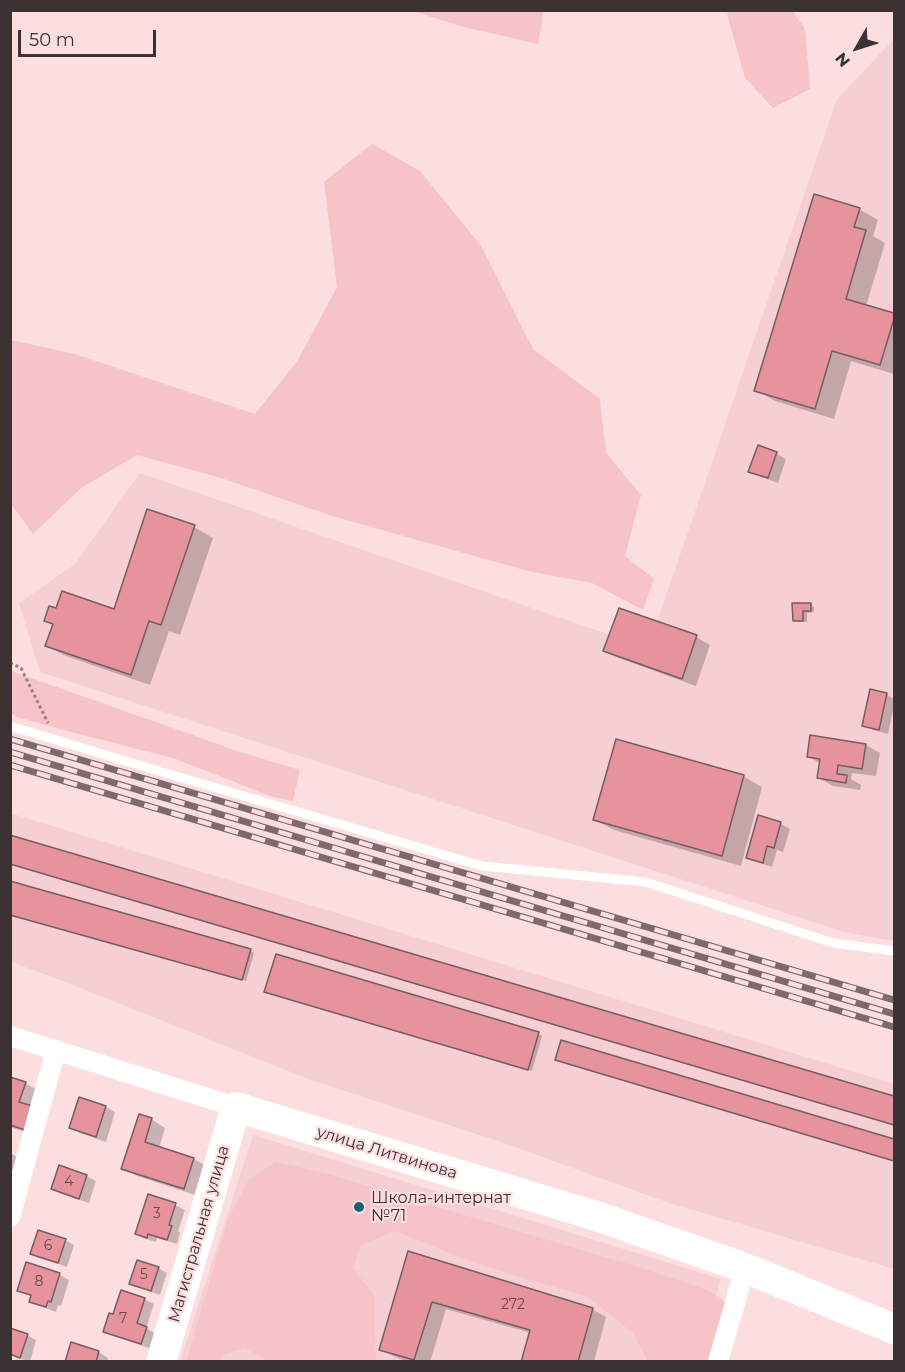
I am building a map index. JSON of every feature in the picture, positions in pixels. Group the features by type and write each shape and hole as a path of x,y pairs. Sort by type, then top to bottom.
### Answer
{"main road":[{"name":"улица Литвинова","path":"236,1107 596,1216 745,1268 894,1329"},
{"name":"Магистральная улица","path":"161,1362 236,1107"}],"street":[{"name":"улица Литвинова","path":"10,1036 236,1107"},
{"path":"10,1217 56,1050"},
{"path":"718,1362 745,1268"}],"lane":[{"path":"10,726 482,866 646,882 833,944 894,951"}],"path":[{"path":"10,663 21,668 56,740"}],"shaded area":[{"path":"413,11 544,11 538,44 460,26"},
{"path":"727,11 793,11 805,29 810,89 773,108 745,78"},
{"path":"894,39 894,941 844,932 40,672 19,603 75,564 140,473 648,648 837,99"},
{"path":"372,144 420,171 482,247 533,349 600,399 606,453 641,495 625,556 654,579 643,610 592,583 528,571 332,516 221,478 137,455 81,488 33,534 11,504 11,340 75,354 255,414 298,360 337,287 324,182"},
{"path":"11,671 237,751 300,770 293,801 273,797 173,758 17,717 11,713"},
{"path":"10,813 894,1084 894,1269 669,1203 504,1143 311,1080 11,962"},
{"name":"Школа-интернат №71","path":"253,1135 721,1279 699,1361 180,1362"},
{"path":"276,1162 324,1173 705,1289 734,1307 717,1361 648,1361 633,1333 588,1297 474,1263 395,1231 361,1245 353,1268 375,1297 376,1361 268,1361 245,1348 222,1355 221,1361 186,1362 228,1219 249,1179"}],"building":[{"path":"814,194 860,208 854,227 866,230 846,299 894,313 880,365 832,351 815,409 754,391"},
{"path":"758,445 777,452 768,478 748,472"},
{"path":"147,509 195,525 161,625 149,621 131,675 45,646 53,624 44,621 49,606 56,608 62,591 114,609"},
{"path":"792,603 811,603 811,611 803,611 803,621 793,621"},
{"path":"619,608 697,635 682,679 603,651"},
{"path":"870,689 887,693 879,730 862,726"},
{"path":"810,735 866,744 862,769 838,765 837,774 847,775 846,783 817,778 820,759 807,757"},
{"path":"616,739 744,775 722,856 593,820"},
{"path":"758,815 781,822 774,848 767,846 763,863 746,858"},
{"path":"10,835 894,1096 894,1125 10,864"},
{"path":"10,881 251,949 242,980 10,915"},
{"path":"276,954 539,1032 528,1070 264,992"},
{"path":"561,1040 894,1139 894,1161 555,1060"},
{"path":"10,1077 26,1082 19,1102 33,1106 25,1130 10,1125"},
{"path":"79,1097 106,1106 96,1137 69,1128"},
{"path":"139,1114 152,1118 145,1142 194,1158 184,1189 121,1169"},
{"path":"59,1165 87,1175 79,1199 51,1189"},
{"path":"148,1194 176,1203 167,1240 148,1234 147,1238 135,1234"},
{"path":"38,1230 66,1239 58,1263 30,1254"},
{"path":"408,1251 593,1308 578,1362 521,1362 530,1330 432,1302 414,1360 379,1350"},
{"path":"137,1260 159,1267 151,1291 129,1284"},
{"path":"26,1262 60,1273 51,1302 48,1301 46,1307 29,1302 31,1295 17,1291"},
{"path":"121,1290 145,1298 137,1323 147,1327 141,1344 103,1332 109,1313 113,1314"},
{"path":"10,1328 28,1334 20,1358 10,1354"},
{"path":"71,1342 99,1351 96,1362 65,1362"}],"railway":[{"path":"10,739 894,1000"},
{"path":"10,752 894,1014"},
{"path":"10,765 894,1027"}],"place":[{"name":"Школа-интернат №71","path":"359,1207"}]}
